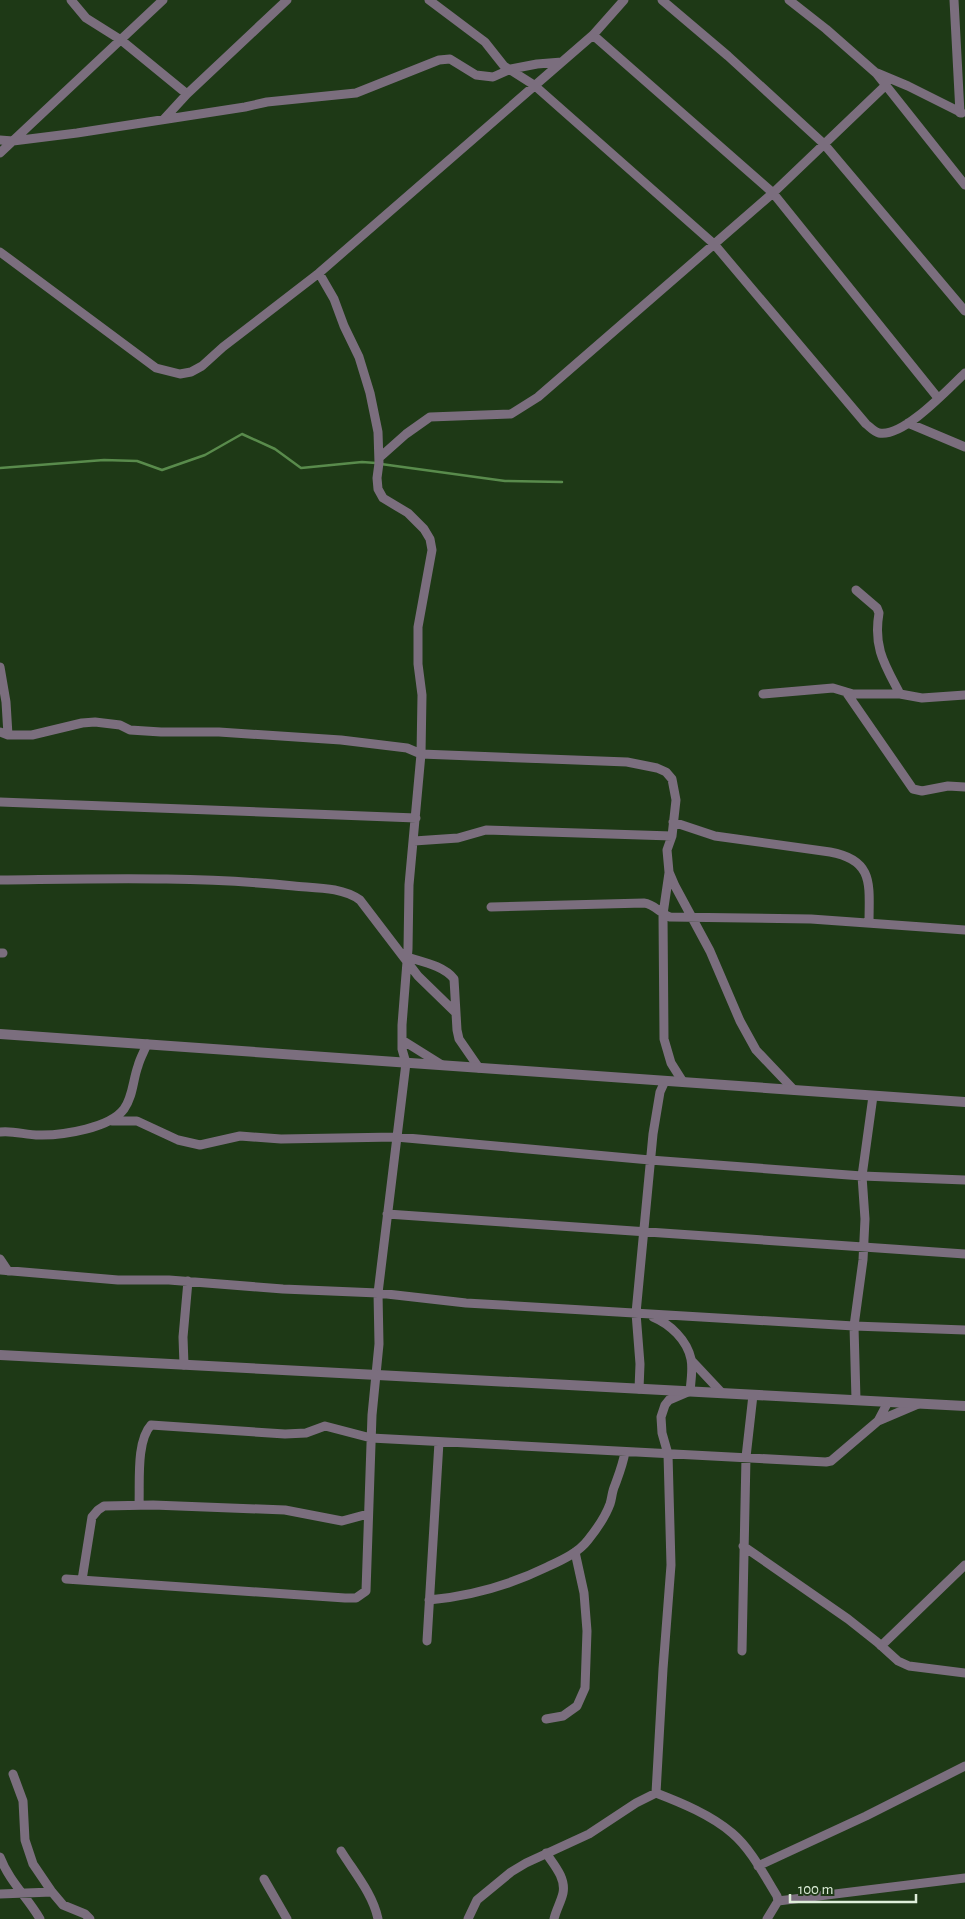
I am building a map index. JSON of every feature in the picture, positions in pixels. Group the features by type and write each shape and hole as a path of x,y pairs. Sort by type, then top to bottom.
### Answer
{"street":[{"path":"71,0 86,18 121,40 187,94"},
{"path":"0,153 163,0"},
{"path":"164,120 187,94 287,0"},
{"path":"429,0 485,42 504,66 534,85 714,244 866,424 876,432 890,433 908,423 965,373"},
{"path":"0,252 156,368 180,374 191,372 202,366 223,347 319,273 594,35 624,0"},
{"path":"662,0 728,56 824,144 965,311"},
{"path":"789,0 826,29 876,73 965,185"},
{"path":"954,0 962,113"},
{"path":"594,35 773,193 938,398"},
{"path":"0,140 13,141 164,120 267,102 356,93 439,60 450,59 476,75 493,77 511,69 562,62"},
{"path":"876,73 908,86 962,113"},
{"path":"379,458 406,434 430,417 500,416 511,414 538,397 773,193 886,85"},
{"path":"66,1578 227,1591 356,1598 366,1591 372,1415 379,1344 378,1293 406,1063 402,1049 402,1040 409,885 421,754 422,695 418,664 418,627 432,550 430,538 424,529 408,513 383,498 378,488 378,432 370,393 360,357 344,326 334,299 319,273"},
{"path":"908,423 965,446"},
{"path":"856,590 877,608 879,613 878,649 900,694"},
{"path":"0,666 6,702 4,734 32,735 82,723 95,722 120,725 130,730 219,732 341,740 407,748 421,754 627,762 657,768 666,772 672,779 676,800 672,836 667,850 670,872 675,886 710,951 740,1021 756,1050 794,1090"},
{"path":"762,694 833,688 853,694 900,694 930,699 965,695"},
{"path":"846,692 913,789 922,791 948,786 965,787"},
{"path":"0,802 416,818"},
{"path":"673,822 715,836 843,854 855,860 864,870 869,882 870,923"},
{"path":"414,841 458,838 486,830 672,836"},
{"path":"670,872 663,914 664,1039 671,1064 683,1082"},
{"path":"0,880 148,879 271,884 336,890 360,900 407,959 418,976 455,1012"},
{"path":"491,907 644,903 654,906 670,917 694,919 811,919 965,930"},
{"path":"407,959 433,965 450,973 454,979 456,989 455,1012 459,1039 479,1068"},
{"path":"0,1034 965,1102"},
{"path":"402,1040 442,1065"},
{"path":"112,1121 125,1108 146,1044"},
{"path":"639,1389 643,1232 657,1106 665,1081"},
{"path":"856,1400 854,1326 866,1219 862,1176 873,1096"},
{"path":"0,1132 26,1135 61,1134 112,1121 137,1121 178,1140 200,1145 240,1136 281,1139 396,1138 862,1176 965,1180"},
{"path":"387,1214 965,1254"},
{"path":"0,1259 4,1271 118,1280 188,1281 282,1289 378,1293 466,1303 640,1314 965,1330"},
{"path":"184,1365 183,1337 188,1281"},
{"path":"640,1314 664,1321 685,1343 692,1361 722,1393"},
{"path":"0,1355 965,1406"},
{"path":"690,1391 692,1361"},
{"path":"656,1793 671,1564 668,1454 662,1433 661,1418 669,1400 690,1391"},
{"path":"742,1650 746,1457 753,1394"},
{"path":"878,1421 888,1402"},
{"path":"138,1505 144,1432 151,1425 285,1434 306,1433 325,1426 371,1438 826,1462 831,1461 878,1421 920,1403"},
{"path":"427,1641 439,1442"},
{"path":"429,1600 456,1598 514,1583 575,1552 588,1540 610,1505 625,1452"},
{"path":"82,1580 92,1517 104,1506 138,1505 286,1510 342,1521 368,1514"},
{"path":"744,1546 848,1619 898,1661 910,1666 965,1673"},
{"path":"546,1719 563,1716 577,1706 585,1688 586,1630 584,1593 575,1552"},
{"path":"882,1646 965,1565"},
{"path":"758,1866 866,1816 965,1766"},
{"path":"12,1774 23,1801 25,1840 34,1864 52,1892 63,1904 85,1914 90,1919"},
{"path":"468,1919 477,1900 511,1872 526,1863 589,1834 636,1803 656,1793 708,1818 732,1833 758,1866 777,1896 778,1900 767,1919"},
{"path":"341,1851 376,1909 378,1919"},
{"path":"546,1854 560,1874 563,1892 554,1919"},
{"path":"0,1857 21,1893 34,1907 40,1919"},
{"path":"778,1900 965,1878"},
{"path":"264,1879 287,1919"},
{"path":"0,1894 52,1892"}],"waterway":[{"path":"0,468 104,460 137,461 162,470 205,455 242,434 275,449 301,468 362,462 376,463"},
{"path":"381,464 505,481 562,482"}]}
